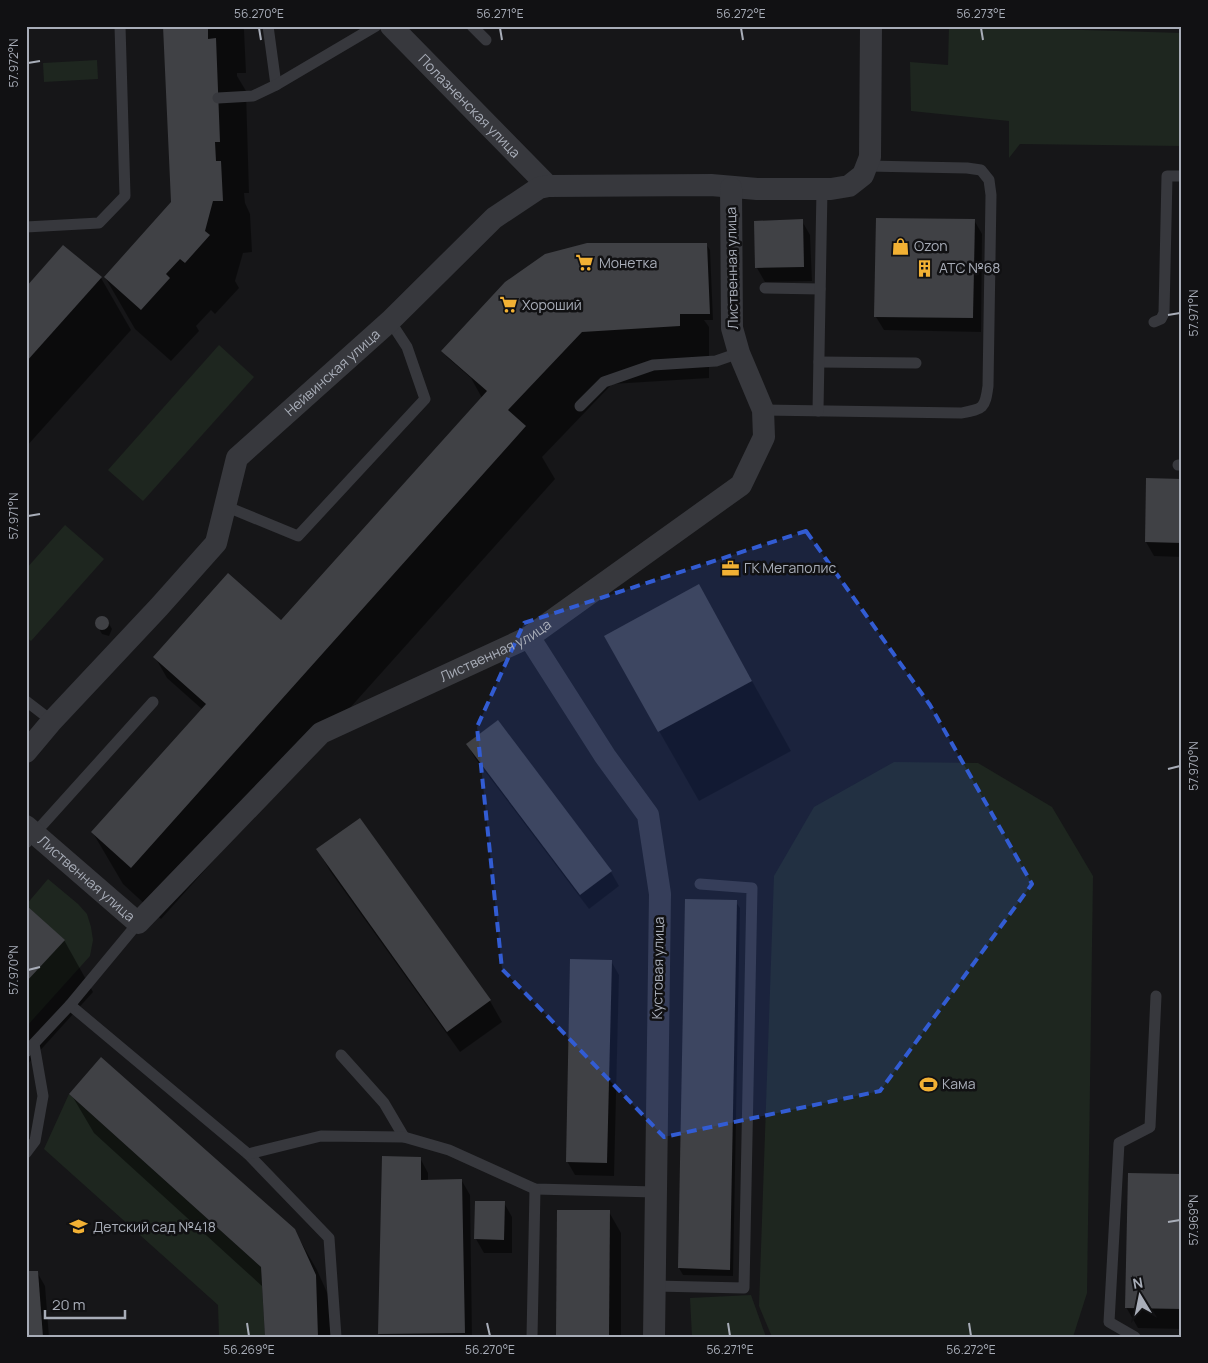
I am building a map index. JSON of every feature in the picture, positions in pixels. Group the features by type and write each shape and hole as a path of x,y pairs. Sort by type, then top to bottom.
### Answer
{"street":[{"name":"Полазненская улица","path":"391,26 548,186"},
{"path":"867,166 870,157 871,26"},
{"name":"Нейвинская улица","path":"26,752 52,721 216,543 237,458 390,321 494,218 539,188 548,186 711,185 757,189 822,189 849,186 863,175 867,166"},
{"name":"Лиственная улица","path":"29,834 138,923 321,733 529,637 741,485 764,437 763,410 739,353 732,328 731,188"},
{"name":"Кустовая улица","path":"529,637 605,756 648,816 660,894 654,1337"}],"lane":[{"path":"26,227 99,223 126,196 120,26"},
{"path":"268,26 276,85"},
{"path":"218,98 253,96 276,85 376,26"},
{"path":"472,26 486,40"},
{"path":"763,410 961,413 979,410 986,402 988,386 991,195 989,180 981,170 967,168 867,166"},
{"path":"1154,322 1161,319 1164,313 1167,176 1182,176"},
{"path":"818,411 822,189"},
{"path":"766,288 820,289"},
{"path":"225,506 298,536 425,399 407,347 390,321"},
{"path":"580,406 604,382 653,365 716,360 739,353"},
{"path":"819,362 916,363"},
{"path":"26,701 52,721"},
{"path":"29,834 153,702"},
{"path":"655,1286 744,1288 752,888 700,884"},
{"path":"26,1153 35,1141 42,1096 30,1048 70,1005 138,923"},
{"path":"1135,1337 1109,1322 1119,1143 1150,1127 1156,996"},
{"path":"70,1005 248,1154 329,1238 336,1337"},
{"path":"341,1055 384,1103 404,1137"},
{"path":"248,1154 321,1136 404,1137 449,1150 535,1189 655,1192"},
{"path":"532,1337 535,1189"}],"highlighted area":[{"path":"806,531 930,705 1032,884 880,1091 664,1137 502,969 477,727 524,623"}],"shaded area":[{"path":"949,26 1018,26 1019,28 1182,33 1182,146 1020,144 1009,158 1009,121 911,111 910,62 948,65"},
{"path":"97,60 98,79 44,82 43,63"},
{"path":"219,345 254,377 143,501 108,470"},
{"path":"65,525 104,559 31,641 26,637 26,569"},
{"name":"Кама","path":"894,762 978,763 1052,807 1093,876 1087,1293 1073,1337 772,1337 759,1306 774,876 814,807"},
{"path":"48,879 87,914 93,940 90,956 26,1027 26,982 64,940 26,905"},
{"path":"69,1094 261,1267 265,1337 219,1337 218,1305 44,1149"},
{"path":"751,1295 766,1337 692,1337 690,1298"}],"building":[{"path":"163,26 208,26 208,39 216,38 220,142 215,142 216,161 221,161 223,201 213,201 205,231 210,235 185,263 180,259 166,274 170,278 141,310 104,277 171,202"},
{"name":"АТС №68","path":"876,218 975,219 973,318 874,317"},
{"path":"803,219 804,267 755,268 754,221"},
{"path":"587,243 707,243 710,314 680,314 680,326 582,332 508,410 526,426 131,868 91,832 206,704 153,657 228,573 281,620 487,391 441,351 505,282 545,254"},
{"path":"63,245 102,277 26,362 26,287"},
{"path":"1146,478 1182,479 1182,543 1145,542"},
{"path":"699,584 752,681 658,732 604,636"},
{"path":"102,616 107,618 109,623 107,628 102,630 97,628 95,623 97,618"},
{"path":"498,720 612,871 580,895 466,744"},
{"path":"360,818 491,1000 447,1032 316,849"},
{"path":"685,899 737,900 730,1270 678,1268"},
{"path":"26,905 65,940 26,982"},
{"path":"570,959 612,960 607,1163 566,1162"},
{"path":"101,1057 295,1229 316,1275 318,1337 265,1337 261,1267 69,1094"},
{"path":"382,1156 421,1157 421,1180 462,1179 465,1333 378,1334"},
{"path":"1128,1173 1182,1174 1182,1309 1125,1308"},
{"path":"475,1201 505,1201 504,1240 474,1239"},
{"path":"557,1210 610,1210 609,1337 556,1337"},
{"path":"26,1271 38,1271 43,1337 26,1337"}],"place":[{"name":"Ozon","path":"900,246"},
{"name":"Монетка","path":"585,263"},
{"name":"АТС №68","path":"925,268"},
{"name":"Хороший","path":"508,305"},
{"name":"ГК Мегаполис","path":"730,568"},
{"name":"Кама","path":"928,1084"},
{"name":"Детский сад №418","path":"79,1227"}]}
